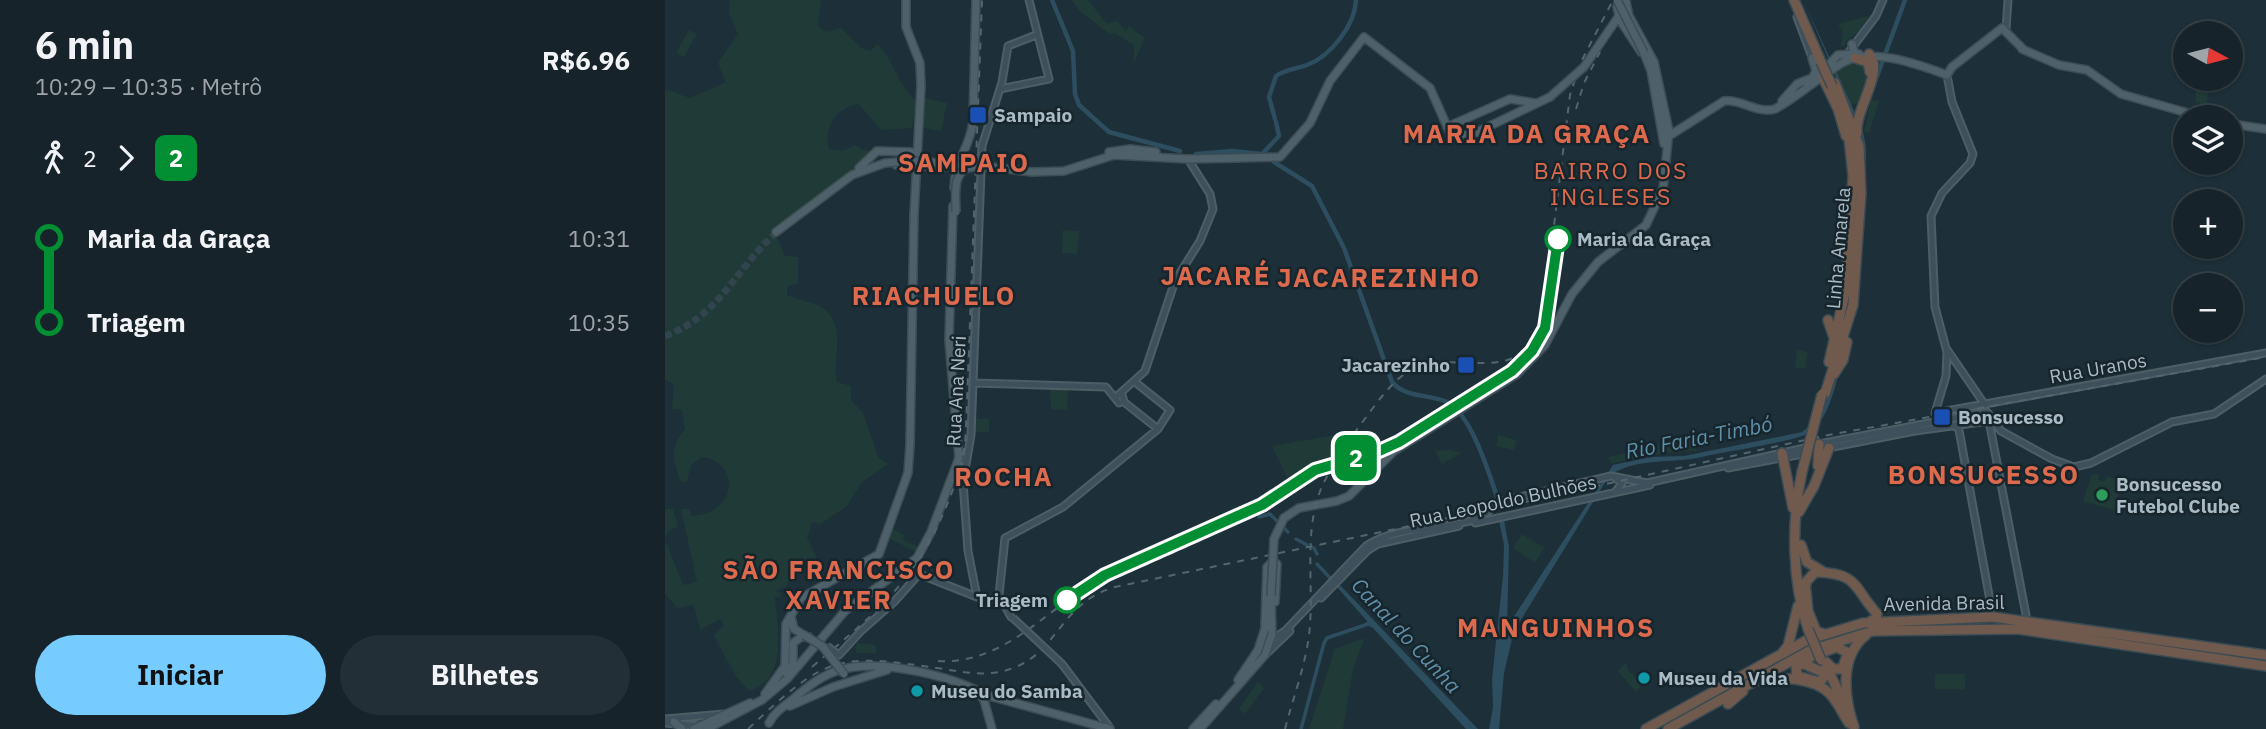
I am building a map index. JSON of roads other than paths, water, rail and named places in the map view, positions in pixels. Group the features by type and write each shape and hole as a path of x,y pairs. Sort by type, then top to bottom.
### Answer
{"highway":[{"name":"Linha Amarela","path":"1794,0 1829,66 1849,132 1857,176 1854,235 1843,309 1804,473 1796,524 1799,597 1809,629"},
{"path":"1857,111 1882,58"},
{"path":"1857,111 1836,90 1829,66 1868,62 1871,68 1857,111 1859,146"},
{"name":"Linha Amarela","path":"1827,382 1851,312 1857,248 1849,214 1861,163 1859,146 1836,90"},
{"path":"1827,382 1842,294 1849,214"},
{"path":"1827,382 1842,363 1857,302 1854,235"},
{"path":"1828,320 1833,335"},
{"path":"1804,473 1806,485 1811,485 1819,451"},
{"path":"1799,512 1814,486 1819,451"},
{"path":"1782,455 1796,524"},
{"path":"1793,456 1786,464 1790,480 1796,482 1804,473"},
{"name":"Linha Amarela","path":"1804,473 1799,512 1800,544 1805,615 1809,629"},
{"path":"1800,544 1812,566 1854,579 1878,612 1898,620"},
{"path":"1805,582 1818,572 1855,582 1877,615 1875,619 1863,623"},
{"path":"1805,582 1805,615"},
{"path":"1805,582 1809,616 1816,631 1826,633"},
{"path":"1776,659 1788,648 1799,597"},
{"name":"Avenida Brasil","path":"1648,729 1807,640 1863,623 1993,617 2266,656"},
{"name":"Avenida Brasil","path":"1776,659 1826,636 1884,623 1993,620 2064,627 2266,656"},
{"path":"1807,640 1798,638 1795,630 1801,621 1809,629 1852,727"},
{"path":"2040,622 2064,627"},
{"name":"Avenida Brasil","path":"1668,729 1789,661 1843,638 1873,631 2010,628 2266,668"},
{"name":"Avenida Brasil","path":"1674,729 1790,664 1830,645 1866,635 1972,630 2024,632 2266,668"},
{"path":"2024,632 2050,633"},
{"path":"1776,659 1826,633"},
{"path":"1852,727 1844,693 1856,645 1866,635"},
{"path":"2150,640 2213,648"},
{"path":"2196,655 2211,660"},
{"path":"1823,662 1822,681 1807,680 1794,673 1796,666 1803,663 1823,662"},
{"path":"1803,663 1823,662"},
{"path":"1790,664 1823,662"},
{"path":"1834,677 1842,675 1849,667"},
{"path":"1728,704 1755,685 1791,681 1829,692 1852,727"}],"main road":[{"path":"765,694 785,666 785,628 791,613 814,588 879,554 908,473 913,166 921,69 906,27 907,0"},
{"path":"668,722 697,726 717,722 762,700 787,680 811,651 816,639 856,601 914,560 933,528 959,458 949,340 953,220 955,167 970,138 973,122 976,0"},
{"path":"1000,89 1049,79 1029,0"},
{"path":"1671,131 1724,98 1736,98 1765,108 1774,107 1798,83 1829,66 1872,18 1882,0"},
{"path":"1671,131 1724,101 1734,101 1768,111 1802,93 1877,16 1882,0"},
{"path":"1946,74 2003,30 2008,0"},
{"path":"1449,130 1471,135 1550,97 1576,76 1600,45 1620,10"},
{"path":"1620,10 1645,52 1654,74 1665,172"},
{"path":"1620,10 1654,74"},
{"path":"2003,30 2024,50 2062,65 2087,70 2121,94 2173,107"},
{"name":"Rua Ana Neri","path":"977,597 968,551 963,482 971,435 984,126 991,116 1000,89 1008,45 1037,35"},
{"path":"843,183 876,152 886,151 914,152 926,164 1044,172 1118,155 1273,159 1287,152 1311,122 1328,83 1364,37 1433,87 1449,130"},
{"path":"1829,66 1882,58 1946,74"},
{"path":"1946,74 1973,154 1970,163 1944,189 1931,216 1935,300 1942,342 1955,358 1982,405"},
{"path":"1798,83 1795,91 1802,93"},
{"path":"1271,636 1274,539 1284,518 1299,508 1323,503 1351,491 1391,450 1514,377 1543,348 1573,294 1598,262 1643,228 1658,203 1671,131 1658,94"},
{"path":"1449,130 1514,100 1539,103"},
{"path":"1659,110 1671,131"},
{"path":"2243,126 2266,129"},
{"path":"1056,171 1108,153 1130,149 1185,157 1210,194 1213,209 1200,241 1175,281 1148,365 1119,398"},
{"path":"885,163 878,161 876,156 886,151"},
{"path":"776,232 843,183 869,168 885,163 939,162 990,168"},
{"path":"843,183 886,166 955,167"},
{"path":"953,220 958,176 970,167"},
{"path":"1946,348 1947,364 1955,362 1955,358"},
{"name":"Rua Uranos","path":"1947,364 1935,413 2266,353"},
{"path":"1929,430 1987,412 2001,431 2052,459 2074,467 2091,463 2166,424 2214,414 2266,379"},
{"path":"1110,729 1062,664 1012,617 1001,602 1005,538 1063,507 1158,429 1170,410 1135,382"},
{"path":"973,383 1106,387 1158,429"},
{"path":"1929,430 1989,421 2027,620"},
{"path":"1955,425 1959,430 1993,617"},
{"name":"Rua Leopoldo Bulhões","path":"1271,636 1378,544 1782,455 1793,456 1819,451 1873,436 1929,430"},
{"name":"Rua Leopoldo Bulhões","path":"1258,657 1372,542 1478,519 1498,503 1610,476 1647,483 1738,462 1819,451"},
{"path":"1724,469 1738,462"},
{"path":"2091,463 2093,471"},
{"path":"1610,476 1622,484 1613,493"},
{"path":"1498,503 1493,508 1494,513 1504,517"},
{"path":"1200,729 1258,657 1271,636 1277,564 1273,561 1267,567 1271,636"},
{"path":"697,726 765,694 790,670 793,643 799,638 816,639 839,654 894,602 919,574 977,597 1001,602 1012,617"},
{"path":"791,613 792,624 797,631 822,646 846,673 881,668"},
{"path":"816,639 848,675 881,668"},
{"path":"793,650 801,656 811,651"},
{"path":"1192,729 1258,657"},
{"path":"782,710 828,686 837,676 837,665"},
{"path":"828,686 837,665"},
{"path":"790,702 881,668"},
{"path":"762,729 808,687 840,670 881,668 937,678 1110,729"},
{"path":"937,678 975,691 983,697 992,729"},
{"path":"986,709 989,699 998,698"},
{"path":"1097,699 1095,702 1100,713"},
{"path":"668,722 703,714 724,714"},
{"path":"697,726 703,714"},
{"path":"692,716 697,726"},
{"path":"668,722 682,729"}],"water":[{"path":"1803,0 1862,128 1866,148 1866,160 1859,178 1849,313 1835,387 1825,415 1811,432 1792,439 1690,459 1642,463 1609,476 1514,631 1504,673 1499,729 1489,729 1503,576 1504,545 1499,521 1504,520 1509,547 1507,627 1613,465 1650,457 1684,456 1802,432 1821,416 1846,309 1855,178 1864,150 1859,130"},
{"name":"Canal do Cunha","path":"1339,584 1478,729 1466,729 1373,628 1366,625 1367,621 1336,586"}],"waterway":[{"path":"1052,0 1073,51 1075,94 1079,105 1109,132 1180,151"},
{"path":"1275,119 1269,97 1276,76 1325,55 1346,29 1355,10 1356,0"},
{"path":"1875,82 1905,0"},
{"path":"1196,154 1232,151 1262,154 1279,136 1276,122"},
{"path":"1274,162 1312,186 1344,248 1392,382 1404,391 1447,402 1456,409 1478,445 1497,497"},
{"path":"1259,517 1270,514 1278,522"},
{"path":"1284,528 1288,532"},
{"path":"1296,539 1307,545"},
{"name":"Canal do Cunha","path":"1314,548 1317,554"},
{"name":"Canal do Cunha","path":"1317,564 1332,580"},
{"path":"1301,729 1327,638 1368,624"}],"tunnel":[{"path":"665,336 684,327 714,304 776,233"}],"railway":[{"path":"812,667 873,614 906,578 934,534 960,469 966,429 982,0"},
{"path":"1104,583 1219,532 1300,485 1336,455 1387,390 1409,371 1427,364 1505,361 1522,353 1534,339 1543,315 1570,95 1580,64 1613,0"},
{"path":"1576,109 1584,83 1600,52"},
{"path":"1328,467 1378,453 1401,443 1486,391 1522,364 1533,352"},
{"path":"748,729 797,686 835,665 879,661 979,673 996,673 1013,668 1040,651 1083,604 1097,594 1115,587 1502,507 1823,436 2266,357"},
{"path":"1285,729 1302,671 1309,635 1312,523 1325,481 1337,462"},
{"path":"938,661 964,659 987,653 1009,642 1090,585 1112,573"}],"metro line":[{"name":"2","path":"1067,600 1120,567 1156,554 1262,505 1315,470 1377,452 1399,442 1512,371 1532,351 1545,328 1550,310 1558,239"}],"place":[{"name":"Sampaio","path":"978,115"},
{"name":"Maria da Graça","path":"1558,239"},
{"name":"Jacarezinho","path":"1466,365"},
{"name":"Bonsucesso","path":"1942,417"},
{"name":"Bonsucesso Futebol Clube","path":"2102,495"},
{"name":"Triagem","path":"1067,600"},
{"name":"Museu da Vida","path":"1644,678"},
{"name":"Museu do Samba","path":"917,691"}],"district":[{"name":"MARIA DA GRAÇA","path":"1527,134"},
{"name":"SAMPAIO","path":"964,163"},
{"name":"BAIRRO DOS INGLESES","path":"1611,184"},
{"name":"JACARÉ","path":"1216,276"},
{"name":"JACAREZINHO","path":"1379,278"},
{"name":"RIACHUELO","path":"934,296"},
{"name":"BONSUCESSO","path":"1984,475"},
{"name":"ROCHA","path":"1004,477"},
{"name":"SÃO FRANCISCO XAVIER","path":"839,585"},
{"name":"MANGUINHOS","path":"1556,628"}],"water label":[{"name":"Rio Faria-Timbó","path":"1699,438"}]}
